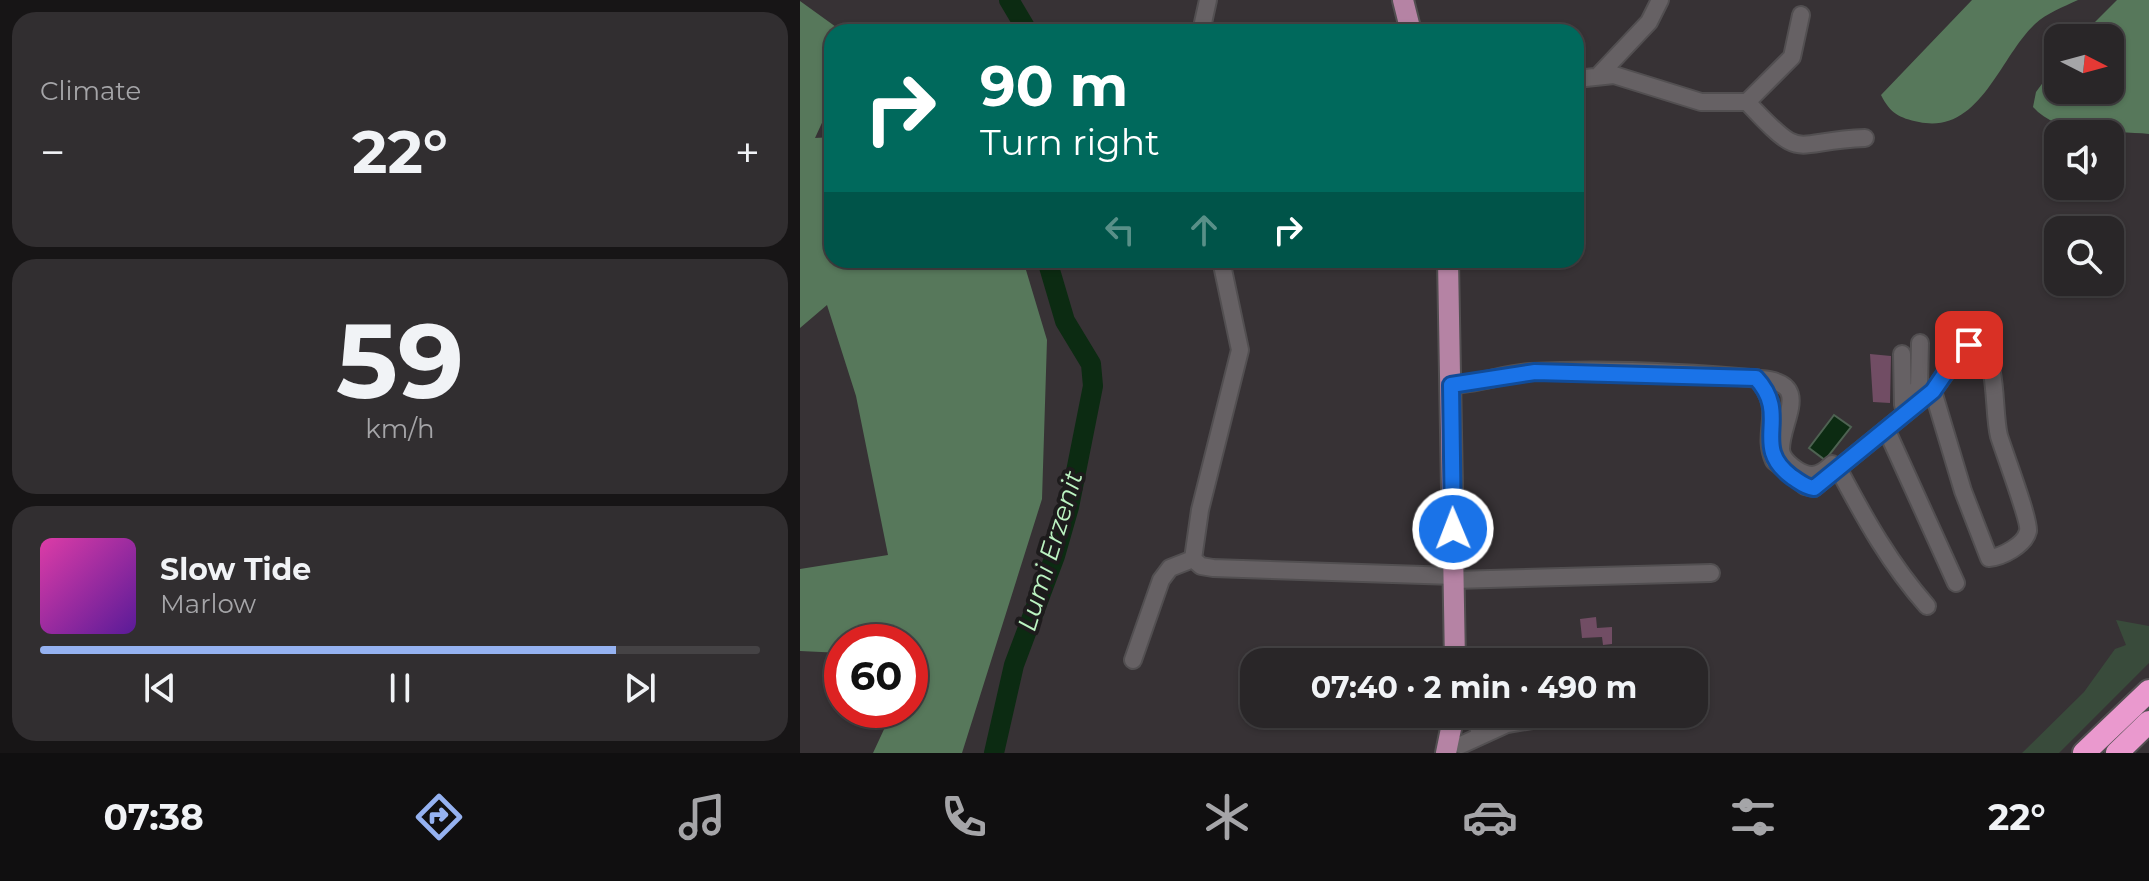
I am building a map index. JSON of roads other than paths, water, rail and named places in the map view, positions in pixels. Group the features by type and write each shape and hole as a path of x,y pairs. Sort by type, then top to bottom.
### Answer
{"highway":[{"path":"2084,753 2149,691"},
{"path":"2117,753 2149,722"}],"main road":[{"path":"1403,0 1409,24"},
{"path":"1448,268 1455,648"}],"street":[{"path":"1203,24 1208,0"},
{"path":"1600,74 1649,22 1660,0"},
{"path":"1747,102 1792,57 1801,15"},
{"path":"1584,77 1614,75 1701,102 1747,102 1791,145 1800,147 1865,138"},
{"path":"1193,559 1200,510 1240,350 1223,268"},
{"path":"1451,385 1535,372 1779,381 1787,387 1791,410 1782,454 1806,475 1823,472 1903,405 1919,387 1920,343"},
{"path":"1756,378 1765,388 1772,405 1771,455 1778,467 1814,488 1933,391 1963,349 1976,345 1991,362 1998,433 2027,518 2028,531 2013,548 1997,558 1989,558 1963,491 1933,391"},
{"path":"1902,354 1903,405"},
{"path":"1887,431 1956,583"},
{"path":"1839,470 1874,537 1899,574 1927,606"},
{"path":"1193,559 1201,566 1213,568 1454,578 1711,573"},
{"path":"1133,660 1161,580 1170,568 1193,559"},
{"path":"1462,747 1471,728"},
{"path":"1462,747 1499,728"}],"waterway":[{"name":"Lumi Erzenit","path":"1009,0 1023,24"},
{"name":"Lumi Erzenit","path":"994,753 1014,665 1055,556 1069,507 1093,386 1091,364 1065,321 1049,268"}]}
